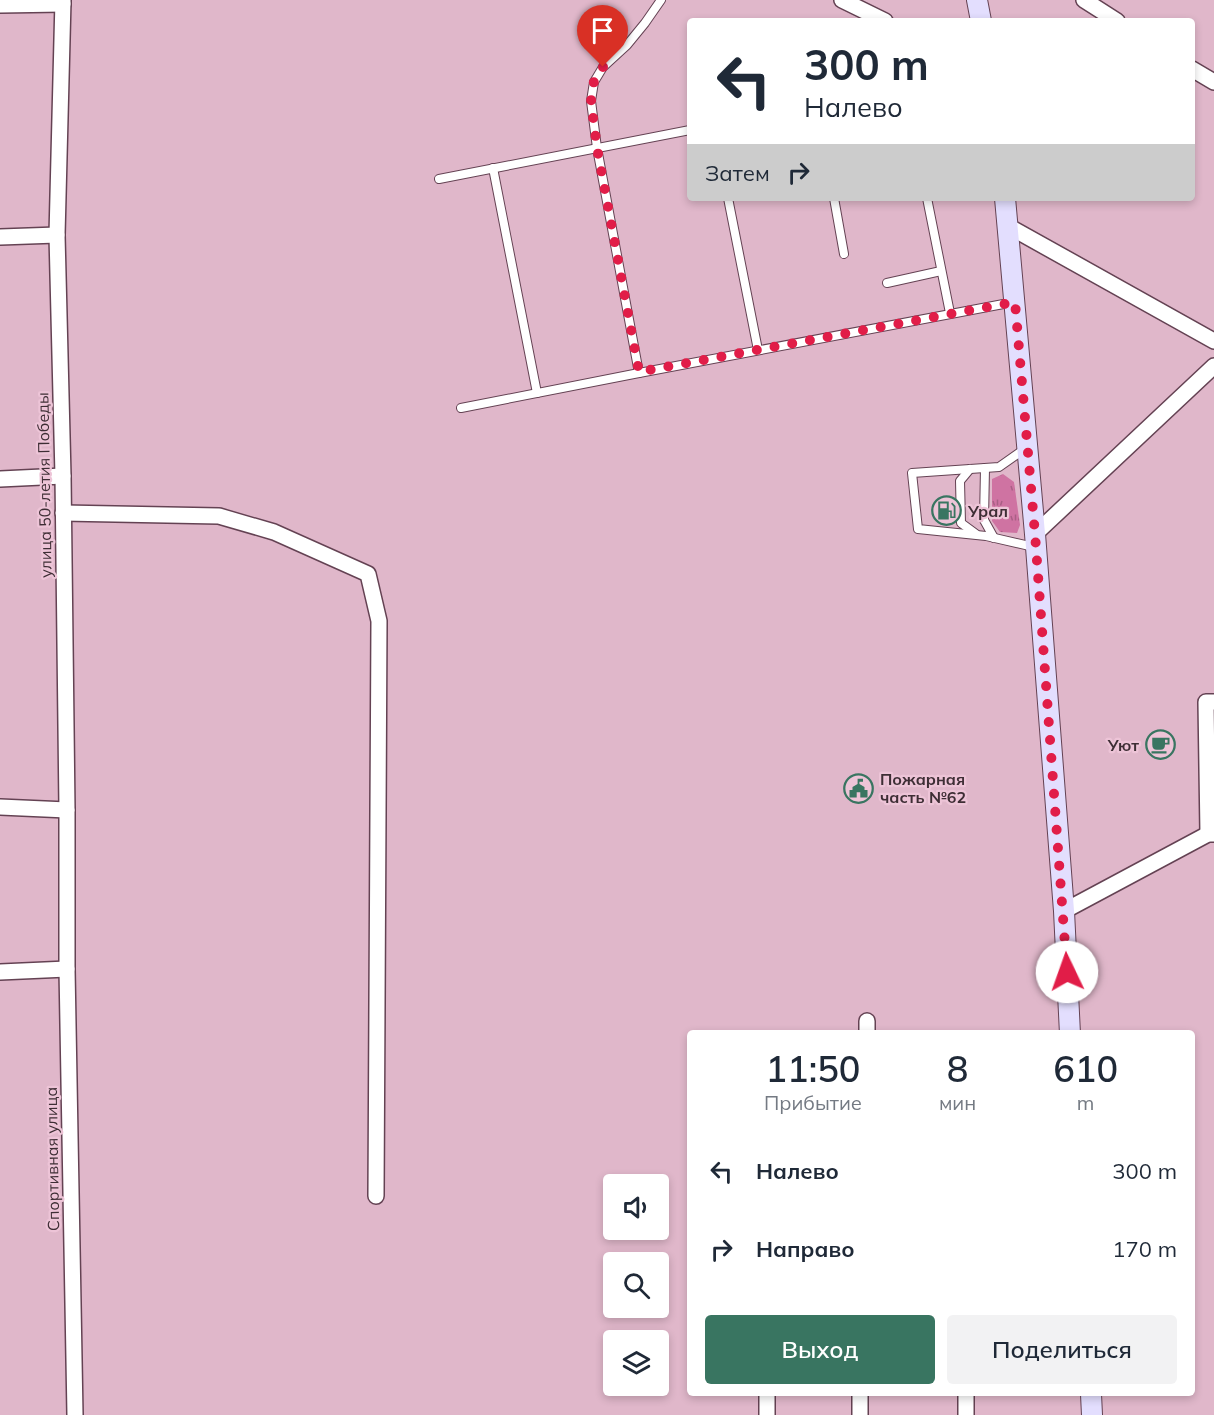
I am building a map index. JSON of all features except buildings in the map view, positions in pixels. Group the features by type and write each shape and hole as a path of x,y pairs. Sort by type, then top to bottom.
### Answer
{"main road":[{"path":"976,0 980,18"},
{"path":"1005,201 1028,447 1064,911 1070,1030"},
{"path":"1091,1396 1092,1415"}],"street":[{"path":"842,0 879,18"},
{"path":"1084,0 1112,18"},
{"path":"0,5 63,2"},
{"name":"улица 50-летия Победы","path":"63,2 57,235 63,476 67,969"},
{"path":"1195,71 1214,82"},
{"path":"1008,226 1214,341"},
{"path":"0,237 57,235"},
{"path":"1035,541 1214,366"},
{"path":"0,479 63,476"},
{"path":"63,513 219,516 274,532 368,574 379,621 376,1196"},
{"path":"1064,911 1211,834 1206,702 1214,702"},
{"path":"0,807 67,810"},
{"path":"0,972 67,969"},
{"name":"Спортивная улица","path":"67,969 75,1415"},
{"path":"767,1396 767,1415"},
{"path":"860,1396 860,1415"},
{"path":"966,1396 966,1415"}],"lane":[{"path":"639,372 597,148 591,101 594,81 603,67 639,30 661,0"},
{"path":"439,178 687,131"},
{"path":"493,168 537,393"},
{"path":"729,201 758,350"},
{"path":"835,201 844,254"},
{"path":"928,201 950,314"},
{"path":"887,283 941,270"},
{"path":"461,408 639,372 1015,302"},
{"path":"1028,447 999,467 912,473 918,529 1035,541"},
{"path":"985,468 984,520 994,538"},
{"path":"970,469 960,481 961,522 978,535"}],"green space":[{"path":"1003,474 1014,482 1020,525 1017,533 1000,532 992,521 992,479"}],"place":[{"name":"Урал","path":"947,511"},
{"name":"Уют","path":"1160,745"},
{"name":"Пожарная часть №62","path":"859,788"}],"route":[{"path":"603,67 594,81 591,101 597,148 639,372 1015,302 1035,534 1067,972"}]}
